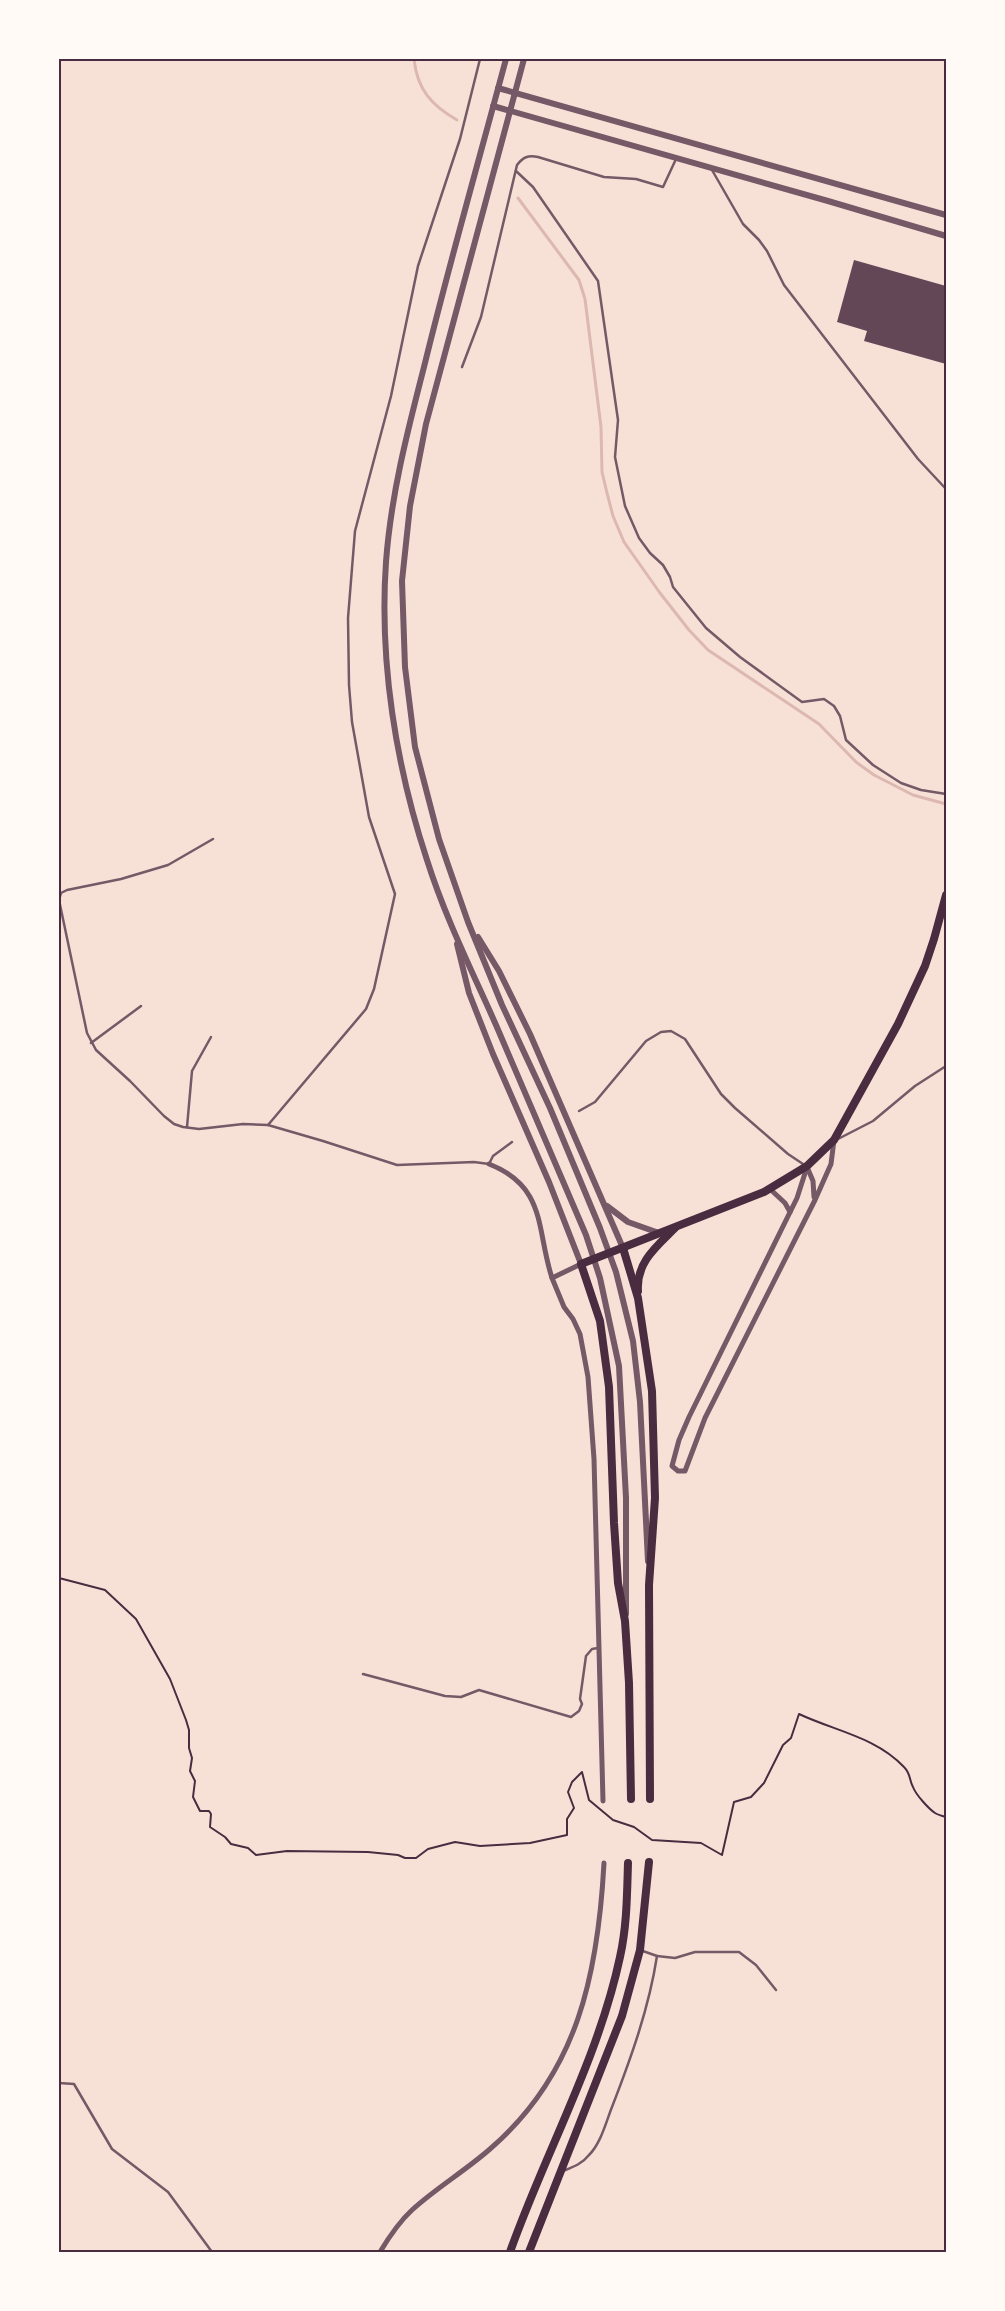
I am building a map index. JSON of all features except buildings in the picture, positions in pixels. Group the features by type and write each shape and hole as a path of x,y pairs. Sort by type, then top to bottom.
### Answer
{"main road":[{"path":"631,1798 629,1683 625,1622 618,1583 609,1387 600,1320 581,1264 678,1225 724,1209 770,1189 807,1166 834,1140 898,1024 934,939 946,895"},
{"path":"638,1298 638,1286 643,1264 649,1254 678,1225"},
{"path":"623,1248 638,1298 652,1391 655,1498 649,1585 650,1799"},
{"path":"529,2252 622,2016 640,1950 649,1862"},
{"path":"510,2252 527,2205 599,2031 612,1991 621,1955 626,1914 628,1863"}],"street":[{"path":"506,59 449,264 402,456 392,508 386,564 386,638 392,716 398,748 427,860 452,926 586,1235 600,1278 619,1366 623,1405 627,1518 625,1622"},
{"path":"524,59 426,424 410,506 402,581 405,666 415,747 439,839 468,922 502,1005 550,1108 600,1228 616,1272 634,1341 640,1402 649,1585"},
{"path":"498,88 946,215"},
{"path":"493,106 946,236"},
{"path":"468,922 499,971 530,1034 623,1248"},
{"path":"452,926 469,993 493,1054 549,1182 581,1264 552,1278"},
{"path":"807,1166 790,1212 679,1440 672,1466 678,1471 685,1471 705,1418 815,1200 831,1164 834,1140"},
{"path":"489,1164 515,1177 530,1196 539,1217 545,1256 552,1278 564,1307 573,1319 580,1334 588,1377 594,1459 603,1801"},
{"path":"807,1166 813,1181 815,1200"},
{"path":"770,1189 785,1203 790,1212"},
{"path":"604,1203 628,1222 659,1233"},
{"path":"380,2252 398,2226 413,2209 477,2160 515,2126 542,2092 577,2022 593,1966 600,1924 604,1862"}],"lane":[{"path":"268,1125 366,1009 374,989 394,894 369,817 351,713 348,637 351,569 355,531 392,396 418,266 460,139 480,59"},
{"path":"462,367 481,317 516,171 522,158 530,155 604,177 636,179 663,186 676,159"},
{"path":"712,169 743,224 767,251 784,285 918,459 946,489"},
{"path":"516,171 532,186 598,281 618,420 615,457 625,506 639,538 663,566 673,587 706,628 720,641 802,702 824,699 834,706 840,716 846,740 884,773 901,783 921,790 946,794"},
{"path":"213,839 168,865 121,879 67,890 61,893 59,900 87,1033 96,1050 164,1116 174,1124 187,1127 199,1129 243,1124 268,1125 397,1165 427,1166 474,1162 489,1164 493,1156 512,1142"},
{"path":"91,1042 141,1006"},
{"path":"579,1111 595,1102 646,1041 661,1032 670,1031 685,1039 721,1094 735,1108 788,1154 807,1166"},
{"path":"187,1127 192,1071 211,1037"},
{"path":"834,1140 872,1121 915,1086 946,1066"},
{"path":"363,1674 445,1696 461,1696 479,1690 571,1717 579,1711 582,1704 580,1699 586,1656 592,1649 600,1648"},
{"path":"640,1950 657,1956 675,1958 695,1952 739,1952 756,1965 776,1990"},
{"path":"560,2172 580,2164 590,2155 598,2141 634,2046 653,1984 657,1956"},
{"path":"59,2082 74,2084 112,2149 168,2192 212,2252"}],"path":[{"path":"59,1578 105,1590 136,1619 170,1679 186,1720 192,1758 190,1771 194,1781 193,1797 200,1811 209,1811 211,1814 210,1827 225,1837 231,1844 248,1848 256,1855 287,1851 368,1852 416,1858 428,1849 455,1842 480,1846 530,1843 567,1835 567,1819 574,1808 568,1792 572,1782 582,1772 589,1800 613,1820 634,1827 652,1840 701,1844 722,1855 734,1802 751,1797 764,1783 782,1745 791,1738 799,1714 879,1746 904,1766 910,1774 913,1788 936,1814 946,1817"}],"waterway":[{"path":"414,59 422,88 433,102 457,120"},
{"path":"518,198 579,280 585,299 601,427 602,472 607,493 613,516 624,542 660,593 689,630 708,650 819,724 856,762 874,775 913,795 946,804"}]}
